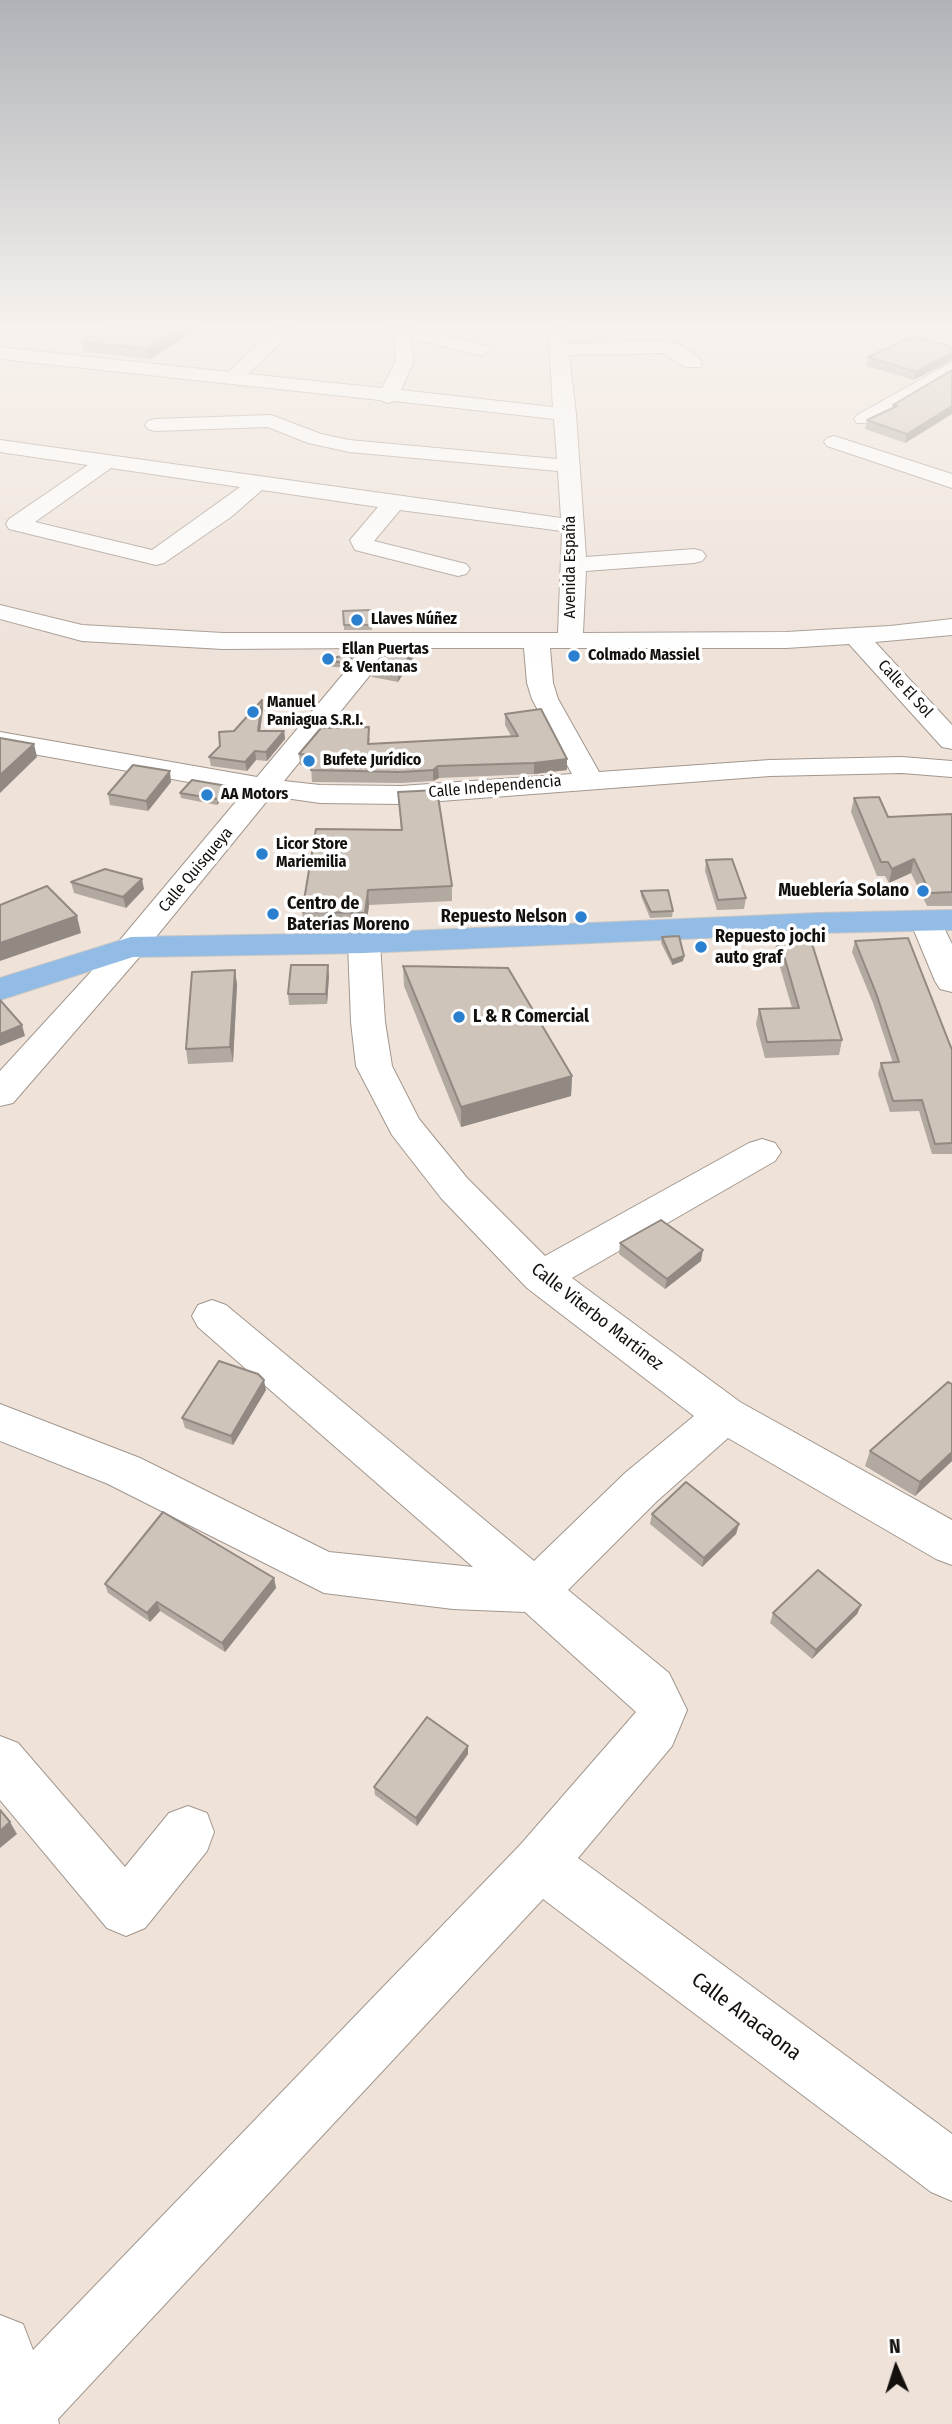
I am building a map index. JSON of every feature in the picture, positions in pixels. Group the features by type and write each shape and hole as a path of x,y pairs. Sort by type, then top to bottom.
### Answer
{"main road":[{"path":"0,989 131,947 364,943 804,923 939,920"}],"street":[{"path":"320,440 349,446 568,466"},
{"name":"Avenida España","path":"567,440 574,565 570,639"},
{"path":"834,442 952,481"},
{"path":"0,446 573,526"},
{"path":"106,462 16,525 156,558 211,521 257,484"},
{"path":"394,503 362,540 363,545 458,569"},
{"path":"574,565 694,556"},
{"path":"0,612 82,633 223,642 786,640 856,637 952,627"},
{"name":"Calle El Sol","path":"856,637 952,741"},
{"path":"536,640 540,683 545,699 589,780"},
{"name":"Calle Quisqueya","path":"0,1094 131,947 386,641"},
{"name":"Calle Independencia","path":"0,740 265,787 320,794 401,795 770,768 902,765 952,769"},
{"path":"939,920 952,981"},
{"name":"Calle Viterbo Martínez","path":"364,943 368,1022 374,1066 405,1126 454,1188 541,1277 725,1415 952,1544"},
{"path":"541,1277 762,1152"},
{"path":"0,2347 24,2417 540,1863 654,1729 662,1710 651,1690 212,1316"},
{"path":"0,1422 124,1471 324,1572 453,1588 535,1591 641,1488 725,1415"},
{"path":"0,1760 126,1909 188,1832"},
{"name":"Calle Anacaona","path":"540,1863 952,2171"}],"building":[{"name":"Llaves Núñez","path":"371,610 371,625 344,625 343,611"},
{"path":"393,643 417,643 398,674 371,669"},
{"path":"344,646 359,646 344,663 326,660 345,655"},
{"path":"262,700 258,731 284,731 266,752 255,751 245,762 209,757 220,746 219,732 234,731"},
{"path":"541,709 567,759 534,763 438,766 433,770 400,772 311,770 312,755 299,754 321,728 369,727 368,744 518,736 505,714"},
{"path":"0,738 34,744 0,775"},
{"path":"133,765 170,771 146,801 108,794"},
{"path":"192,780 227,786 217,799 180,793"},
{"path":"437,790 452,886 368,890 365,913 302,912 316,829 402,830 398,792"},
{"path":"879,797 888,817 952,814 952,892 930,893 914,859 892,869 888,862 881,862 854,798"},
{"path":"732,859 746,898 718,900 706,860"},
{"path":"105,869 142,879 123,897 71,882"},
{"path":"47,886 77,916 0,943 0,905"},
{"path":"668,890 673,911 651,912 641,891"},
{"path":"809,934 842,1040 767,1042 759,1009 799,1008 778,935"},
{"path":"679,936 684,956 672,960 662,937"},
{"path":"908,938 952,1050 952,1143 935,1144 922,1100 893,1101 881,1063 899,1062 855,941"},
{"path":"291,965 328,965 326,994 288,994"},
{"path":"403,966 508,968 572,1076 461,1107"},
{"path":"235,970 230,1047 186,1049 192,972"},
{"path":"0,1000 22,1025 0,1034"},
{"path":"661,1220 703,1250 667,1279 620,1243"},
{"path":"219,1361 258,1374 264,1380 231,1436 182,1418"},
{"path":"948,1382 952,1384 952,1452 920,1482 870,1451"},
{"path":"686,1482 739,1524 704,1558 652,1514"},
{"path":"163,1512 274,1578 222,1643 157,1602 147,1613 105,1584"},
{"path":"818,1570 861,1605 816,1650 773,1613"},
{"path":"427,1717 468,1746 416,1818 374,1787"},
{"path":"0,1810 10,1822 0,1831"}],"place":[{"name":"Llaves Núñez","path":"357,620"},
{"name":"Colmado Massiel","path":"574,656"},
{"name":"Ellan Puertas & Ventanas","path":"328,659"},
{"name":"Manuel Paniagua S.R.I.","path":"253,712"},
{"name":"Bufete Jurídico","path":"309,761"},
{"name":"AA Motors","path":"207,795"},
{"name":"Licor Store Mariemilia","path":"262,854"},
{"name":"Mueblería Solano","path":"923,891"},
{"name":"Centro de Baterías Moreno","path":"273,914"},
{"name":"Repuesto Nelson","path":"581,917"},
{"name":"Repuesto jochi auto graf","path":"701,947"},
{"name":"L & R Comercial","path":"459,1017"}]}
